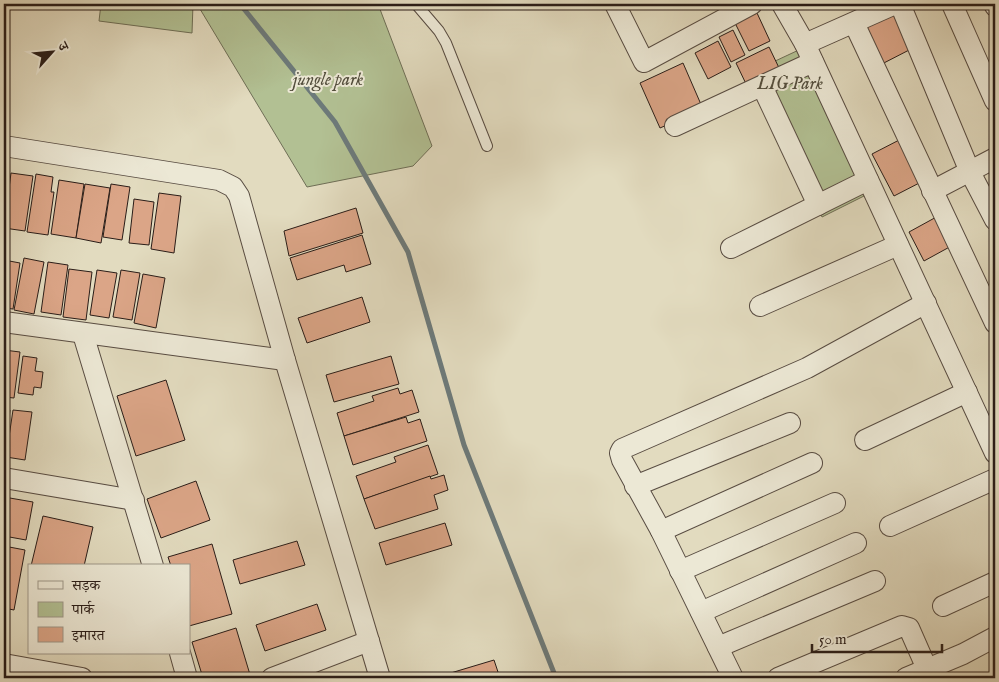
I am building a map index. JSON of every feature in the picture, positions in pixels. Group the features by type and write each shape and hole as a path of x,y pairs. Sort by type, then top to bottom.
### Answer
{"street":[{"path":"614,4 644,62 752,4"},
{"path":"782,4 805,44 995,453"},
{"path":"805,44 895,4"},
{"path":"900,4 970,172 995,220"},
{"path":"952,4 995,101"},
{"path":"854,23 995,323"},
{"path":"675,126 813,62"},
{"path":"762,86 818,205"},
{"path":"4,146 219,180 233,187 239,196 285,360 380,678"},
{"path":"932,191 995,158"},
{"path":"731,248 868,180"},
{"path":"760,306 898,245"},
{"path":"733,678 661,532 622,460 620,453 622,449 807,368 926,303"},
{"path":"4,322 285,360"},
{"path":"84,334 152,564"},
{"path":"865,440 967,392"},
{"path":"635,486 790,423"},
{"path":"661,532 812,463"},
{"path":"4,478 134,500"},
{"path":"890,526 995,479"},
{"path":"680,571 835,503"},
{"path":"700,612 856,543"},
{"path":"718,647 875,581"},
{"path":"943,606 995,582"},
{"path":"778,678 902,626 910,628 929,674"},
{"path":"906,678 929,674 995,637"},
{"path":"279,677 369,641"},
{"path":"180,654 187,678"},
{"path":"4,664 82,678"}],"lane":[{"path":"416,4 439,31 446,43 488,146"}],"green space":[{"path":"101,4 193,4 192,33 99,21"},
{"name":"jungle park","path":"197,4 378,4 432,146 413,166 307,187"},
{"name":"LIG Park","path":"803,48 864,196 822,217 756,70"}],"building":[{"path":"42,4 82,4 81,9"},
{"path":"893,8 913,48 878,66 858,26"},
{"path":"757,13 770,41 749,51 735,23"},
{"path":"733,30 745,55 731,62 719,37"},
{"path":"718,41 731,67 708,79 695,53"},
{"path":"769,47 781,72 748,88 736,63"},
{"path":"683,63 703,109 660,128 640,83"},
{"path":"905,137 927,179 894,196 872,154"},
{"path":"11,173 33,176 25,231 4,228"},
{"path":"36,174 53,177 51,192 54,192 48,235 27,232"},
{"path":"59,180 84,184 76,238 51,234"},
{"path":"85,184 110,188 101,243 76,238"},
{"path":"111,184 130,187 122,240 103,237"},
{"path":"159,193 181,196 174,253 151,249"},
{"path":"134,199 154,202 149,245 129,243"},
{"path":"356,208 363,233 289,256 284,231"},
{"path":"940,215 955,244 924,261 909,232"},
{"path":"362,235 371,264 346,272 344,265 297,280 290,258"},
{"path":"24,258 44,262 34,314 14,310"},
{"path":"4,260 20,263 13,309 4,308"},
{"path":"48,262 68,265 61,315 41,312"},
{"path":"69,269 92,272 86,320 63,317"},
{"path":"97,270 117,273 109,318 90,315"},
{"path":"121,270 140,273 132,320 113,317"},
{"path":"143,274 165,278 156,328 134,323"},
{"path":"362,297 370,322 307,343 298,318"},
{"path":"4,350 20,352 14,398 4,397"},
{"path":"23,356 37,358 35,371 43,372 41,388 34,387 33,395 18,393"},
{"path":"391,356 399,384 334,402 326,375"},
{"path":"166,380 185,440 136,456 117,396"},
{"path":"398,388 400,394 412,390 419,412 344,436 337,413 374,401 372,396"},
{"path":"4,409 10,410 5,454 4,454"},
{"path":"13,410 32,412 25,460 6,457"},
{"path":"406,417 408,423 420,419 427,441 353,465 344,436"},
{"path":"428,445 438,474 364,499 356,476 396,462 394,457"},
{"path":"444,475 448,490 434,495 438,509 375,529 364,499 430,476 431,479"},
{"path":"196,481 210,520 161,538 147,499"},
{"path":"4,497 33,502 26,540 4,536"},
{"path":"43,516 93,527 84,564 31,564"},
{"path":"445,523 452,545 386,565 379,543"},
{"path":"297,541 305,565 240,584 233,560"},
{"path":"212,544 232,614 190,626 190,564 170,564 168,557"},
{"path":"4,546 25,550 14,610 4,608"},
{"path":"317,604 326,630 265,651 256,625"},
{"path":"236,628 251,678 203,678 192,642"},
{"path":"494,660 500,678 434,678"}],"waterway":[{"path":"240,4 335,122 408,252 464,445 556,678"}]}
